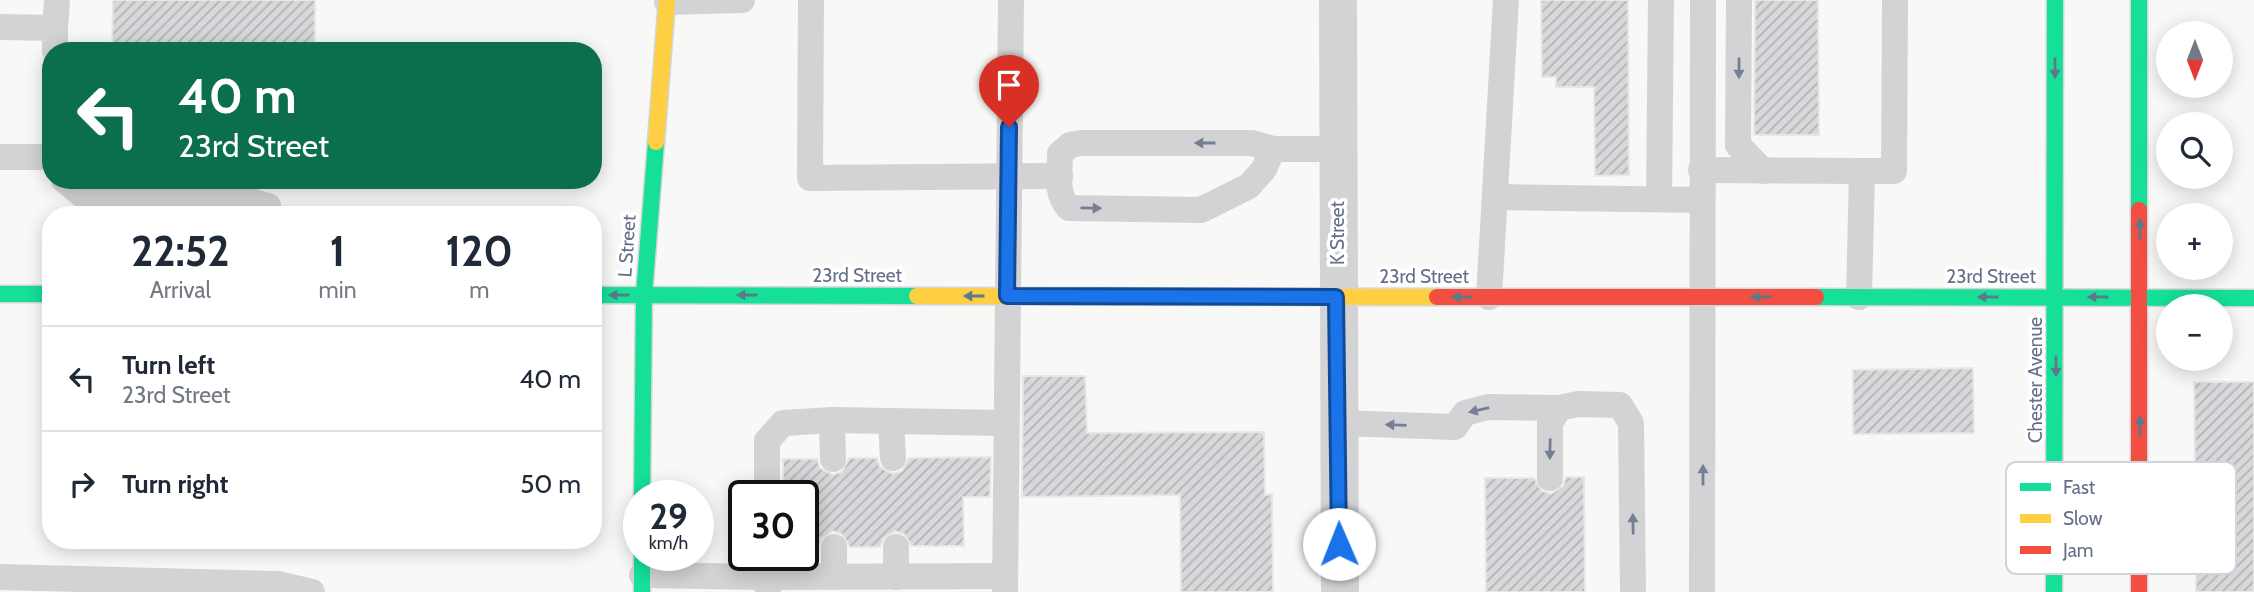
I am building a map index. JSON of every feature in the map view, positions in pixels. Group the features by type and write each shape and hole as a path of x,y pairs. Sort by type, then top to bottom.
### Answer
{"main road":[{"name":"Chester Avenue","path":"2055,0 2055,462"},
{"path":"2139,0 2139,462"},
{"name":"L Street","path":"642,480 644,295 667,1"},
{"path":"0,294 42,294"},
{"name":"23rd Street","path":"602,295 2254,298"},
{"name":"Chester Avenue","path":"2054,574 2054,592"},
{"path":"2138,574 2138,592"}],"street":[{"name":"K Street","path":"1338,0 1336,297 1340,592"}],"lane":[{"path":"0,27 55,40 57,0"},
{"path":"667,1 742,0"},
{"path":"811,0 810,178 1060,176"},
{"path":"642,574 896,577 1005,584 1011,0"},
{"path":"1489,297 1506,0"},
{"path":"1659,199 1661,0"},
{"path":"1702,592 1703,0"},
{"path":"1739,0 1738,145 1763,170"},
{"path":"1702,170 1894,171 1895,0"},
{"path":"1273,149 1264,169 1249,186 1201,210 1069,208 1059,190 1060,154 1070,145 1081,143 1252,143 1273,149 1337,149"},
{"path":"0,157 42,157"},
{"path":"1859,297 1862,171"},
{"path":"75,189 86,198 107,206"},
{"path":"1495,197 1701,200"},
{"path":"146,206 247,200 268,206"},
{"path":"1338,423 1455,427 1465,413 1488,407 1620,405 1631,424 1633,592"},
{"path":"1550,478 1550,423 1559,408"},
{"path":"767,480 767,441 783,424 832,420 1006,424"},
{"path":"832,420 833,459"},
{"path":"891,422 893,458"},
{"path":"834,547 834,577"},
{"path":"896,547 896,577"},
{"path":"0,577 279,588 312,592"}],"building":[{"path":"113,0 315,0 315,42 112,42"},
{"path":"1541,0 1628,0 1629,175 1595,176 1594,87 1556,87 1556,77 1542,77"},
{"path":"1755,0 1818,0 1819,135 1754,135"},
{"path":"1973,368 1974,433 1853,434 1853,370"},
{"path":"1023,376 1085,376 1087,433 1264,432 1265,495 1272,494 1273,592 1181,592 1180,495 1022,497"},
{"path":"2194,382 2254,382 2254,592 2196,592 2196,574 2236,574 2236,462 2195,462"},
{"path":"991,457 990,497 963,497 964,546 912,546 904,534 895,531 883,539 880,547 850,547 842,534 833,531 821,539 819,545 819,480 783,480 783,459 817,459 820,468 833,475 842,472 849,458 877,458 880,467 893,474 902,471 909,458"},
{"path":"1566,477 1584,477 1585,592 1486,592 1485,478 1534,478 1542,491 1551,494 1563,486"}],"traffic: fast":[{"path":"2054,462 2055,0"},
{"path":"2139,0 2139,210"},
{"path":"642,480 644,295 656,142"},
{"path":"0,294 42,294"},
{"path":"602,295 917,296"},
{"path":"1816,297 2254,298"},
{"path":"642,571 642,592"},
{"path":"2054,574 2054,592"}],"traffic: slow":[{"path":"656,142 667,0"},
{"path":"917,296 1437,297"}],"traffic: jam":[{"path":"2139,210 2139,462"},
{"path":"1437,297 1816,297"},
{"path":"2139,574 2139,592"}],"route":[{"path":"1009,127 1007,296 1336,297 1339,544"}]}
